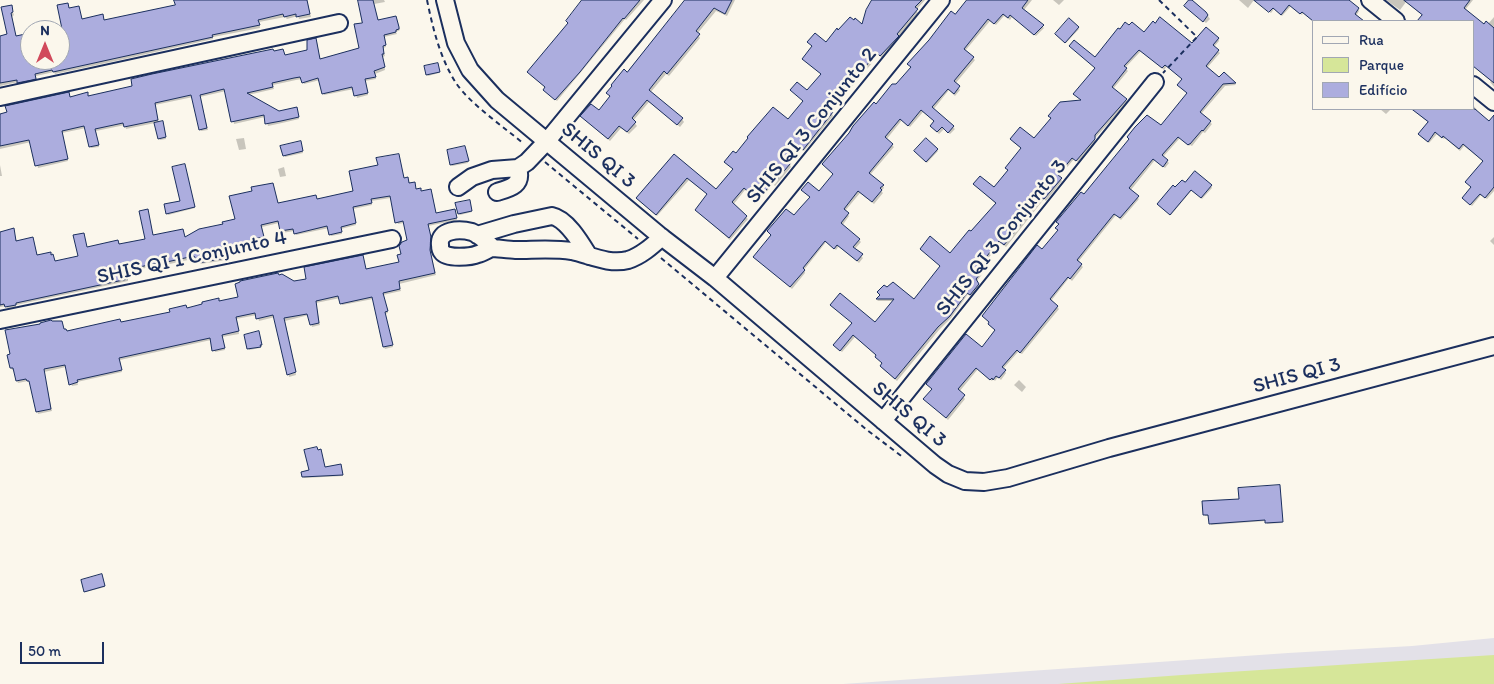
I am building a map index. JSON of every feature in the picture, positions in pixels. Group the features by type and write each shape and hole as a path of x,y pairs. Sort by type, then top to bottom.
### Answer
{"street":[{"name":"SHIS QI 3","path":"445,0 456,43 470,70 497,100 662,237 716,278 934,465 948,474 965,481 984,482 1008,478 1109,448 1494,346"},
{"path":"458,186 472,176 492,170 518,168 527,162 547,142 663,0"},
{"name":"SHIS QI 3 Conjunto 2","path":"716,278 941,0"},
{"path":"1370,0 1395,20"},
{"path":"0,97 339,23"},
{"name":"SHIS QI 3 Conjunto 3","path":"883,421 1154,82"},
{"path":"1474,86 1494,102"},
{"path":"496,192 514,186 520,175 518,168"},
{"path":"477,235 514,224 552,216 561,220 576,235 589,256"},
{"path":"493,248 477,235 464,231 447,232 439,240 443,254 448,256 477,255 493,248 509,250 555,249 619,262 634,258 662,237"},
{"name":"SHIS QI 1 Conjunto 4","path":"0,320 392,238"}],"path":[{"path":"427,0 434,32 445,62 457,84 471,100 867,430 906,460"},
{"path":"1154,82 1198,37 1159,0"}],"shaded area":[{"path":"1494,638 1494,684 843,684 1412,646"}],"green space":[{"path":"1494,655 1494,684 1058,684 1182,675"}],"building":[{"path":"174,0 307,0 310,14 296,17 296,14 284,17 283,14 258,20 260,25 212,35 213,37 70,68 70,20 60,20 57,5 68,3 69,8 79,6 82,19 103,14 104,20 175,5"},
{"path":"358,0 373,0 378,20 396,16 399,27 396,32 384,35 386,45 383,46 384,54 382,54 385,67 374,71 376,77 365,79 368,93 354,96 352,87 322,94 318,78 302,83 300,77 272,83 273,87 247,93 279,111 297,107 299,117 265,124 264,115 231,122 224,89 200,95 207,128 199,130 191,95 155,103 158,120 124,127 123,123 95,129 99,145 89,147 84,126 62,131 68,159 35,166 29,140 0,146 0,114 7,112 5,106 69,92 70,97 88,92 88,96 132,86 131,79 273,49 274,51 283,49 285,55 307,50 307,40 316,38 320,59 359,48 354,24 362,23"},
{"path":"582,0 640,0 555,100 543,90 545,87 527,72 568,23 566,21"},
{"path":"685,0 732,0 725,14 714,8 696,31 700,34 667,74 664,71 649,90 683,118 677,125 647,100 632,118 636,122 627,132 619,126 608,139 580,116 591,104 599,110 610,96 606,93 611,85 624,69 627,72"},
{"path":"872,0 922,0 915,7 918,9 897,34 899,36 880,56 877,53 830,110 833,112 803,150 800,148 789,162 790,164 758,200 744,188 732,202 747,216 729,238 695,210 707,194 687,178 656,215 636,198 674,154 716,189 733,169 724,162 733,151 736,153 773,107 788,119 803,101 790,90 797,82 807,90 821,74 802,59 812,46 807,42 815,33 826,42 837,28 838,30 850,17 854,20 855,18 862,24 866,10"},
{"path":"967,0 1028,0 1022,8 1044,25 1034,35 1010,15 1008,18 1003,14 994,24 988,19 964,49 974,57 954,81 960,86 954,94 948,89 932,107 954,126 948,133 942,127 937,132 930,126 934,121 921,110 908,126 900,119 885,137 893,144 869,173 884,185 880,188 882,190 872,202 858,191 844,209 849,213 841,223 860,239 853,247 863,254 857,261 837,245 834,249 825,241 803,268 805,270 790,287 753,257 771,235 767,231 786,209 794,215 810,197 801,190 808,182 819,191 833,174 822,164 874,102 876,104 892,84 896,84 911,67 907,64 929,40 951,11 955,14"},
{"path":"1189,0 1192,0 1208,15 1203,22 1184,6"},
{"path":"1254,0 1349,0 1359,8 1355,14 1363,20 1312,20 1289,5 1281,15 1273,8 1269,12"},
{"path":"1404,0 1470,0 1464,8 1484,24 1486,21 1494,28 1494,83 1474,67 1474,20 1418,20 1422,15"},
{"path":"12,5 13,12 11,13 16,36 20,35 20,70 52,70 35,74 36,79 32,80 17,83 17,80 0,83 0,36 7,34 1,7"},
{"path":"1160,17 1192,43 1206,27 1219,38 1213,45 1219,50 1206,66 1219,77 1224,72 1236,83 1223,84 1200,112 1211,121 1190,144 1188,145 1178,137 1162,155 1168,160 1163,167 1153,159 1129,188 1139,196 1120,218 1114,214 1077,260 1082,264 1070,279 1068,277 1050,299 1058,306 1020,353 1017,350 1002,367 1006,370 999,378 996,376 993,380 992,378 990,380 976,368 958,389 965,395 946,418 923,399 932,389 926,384 966,334 982,347 995,330 982,316 1037,245 1042,249 1058,230 1055,228 1059,224 1056,222 1081,192 1084,194 1129,139 1127,137 1135,127 1147,115 1161,125 1187,93 1177,85 1182,79 1165,65 1162,68 1139,50 1124,66 1127,68 1112,87 1127,99 1095,135 1095,139 1076,161 1072,158 1058,175 1062,178 1044,199 1042,198 1004,245 999,241 979,266 984,269 976,279 979,284 970,295 967,293 950,316 938,327 895,379 880,366 882,363 875,357 876,355 853,335 840,351 833,345 852,323 830,305 840,293 875,322 894,299 876,299 880,295 877,292 884,285 887,287 893,282 914,299 940,266 920,249 930,236 950,253 969,230 971,231 996,203 973,184 980,176 994,187 1008,170 1005,168 1021,148 1010,139 1020,127 1034,138 1051,118 1048,116 1060,102 1081,100 1073,94 1095,68 1069,46 1074,40 1095,57 1125,22 1129,25 1132,22 1144,32 1153,21 1155,23"},
{"path":"1069,18 1079,27 1065,43 1055,34"},
{"path":"438,63 440,72 426,75 424,66"},
{"path":"1475,109 1489,121 1494,115 1494,187 1485,198 1480,194 1470,205 1462,198 1471,187 1465,182 1483,161 1463,144 1459,149 1435,132 1428,142 1418,134 1428,122 1413,110"},
{"path":"163,121 166,137 158,139 154,123"},
{"path":"926,138 938,149 926,162 914,151"},
{"path":"301,141 303,151 283,156 280,146"},
{"path":"465,146 469,161 450,165 447,150"},
{"path":"399,154 404,178 408,177 409,183 415,182 416,189 421,188 421,191 431,189 436,213 455,209 457,218 428,224 431,237 430,250 435,273 399,281 400,289 383,293 388,311 385,312 393,345 383,347 372,297 340,304 338,296 316,301 319,323 310,325 307,314 284,318 296,372 287,375 273,315 256,319 255,313 236,317 239,331 222,335 225,348 212,351 210,338 119,358 122,370 77,380 78,382 69,385 65,365 44,369 51,409 36,412 29,381 26,379 16,381 13,368 10,368 7,355 10,354 5,330 40,324 51,320 62,321 64,329 67,331 120,319 121,322 170,312 169,309 186,305 187,308 219,298 219,301 238,297 235,284 240,281 278,273 294,281 306,279 304,267 363,255 366,269 399,262 397,255 401,254 399,246 407,240 403,221 395,223 390,196 371,199 372,203 353,207 356,223 341,227 342,232 329,235 327,226 294,234 293,229 280,231 278,221 261,225 264,237 253,239 254,248 226,255 226,258 198,263 194,256 162,262 126,270 128,279 5,307 4,304 0,305 0,232 14,228 16,241 33,237 37,255 51,252 55,261 78,256 73,235 84,233 87,247 118,240 119,244 145,239 139,211 148,209 153,235 183,229 185,237 199,229 223,224 222,222 235,219 229,196 252,191 251,187 273,183 278,203 316,195 317,199 353,191 349,171 378,165 376,158"},
{"path":"185,164 195,207 166,214 164,204 180,201 172,167"},
{"path":"1195,171 1212,185 1201,198 1191,190 1170,215 1157,204 1173,185 1175,187 1182,180 1185,182"},
{"path":"470,200 472,211 458,214 455,203"},
{"path":"259,331 261,347 247,349 244,335"},
{"path":"317,447 318,450 321,449 325,467 341,464 343,475 302,477 301,472 309,470 304,450"},
{"path":"1280,485 1283,522 1265,523 1265,520 1209,524 1208,515 1203,515 1202,501 1239,499 1238,488"},
{"path":"102,574 105,586 84,592 81,580"}]}
